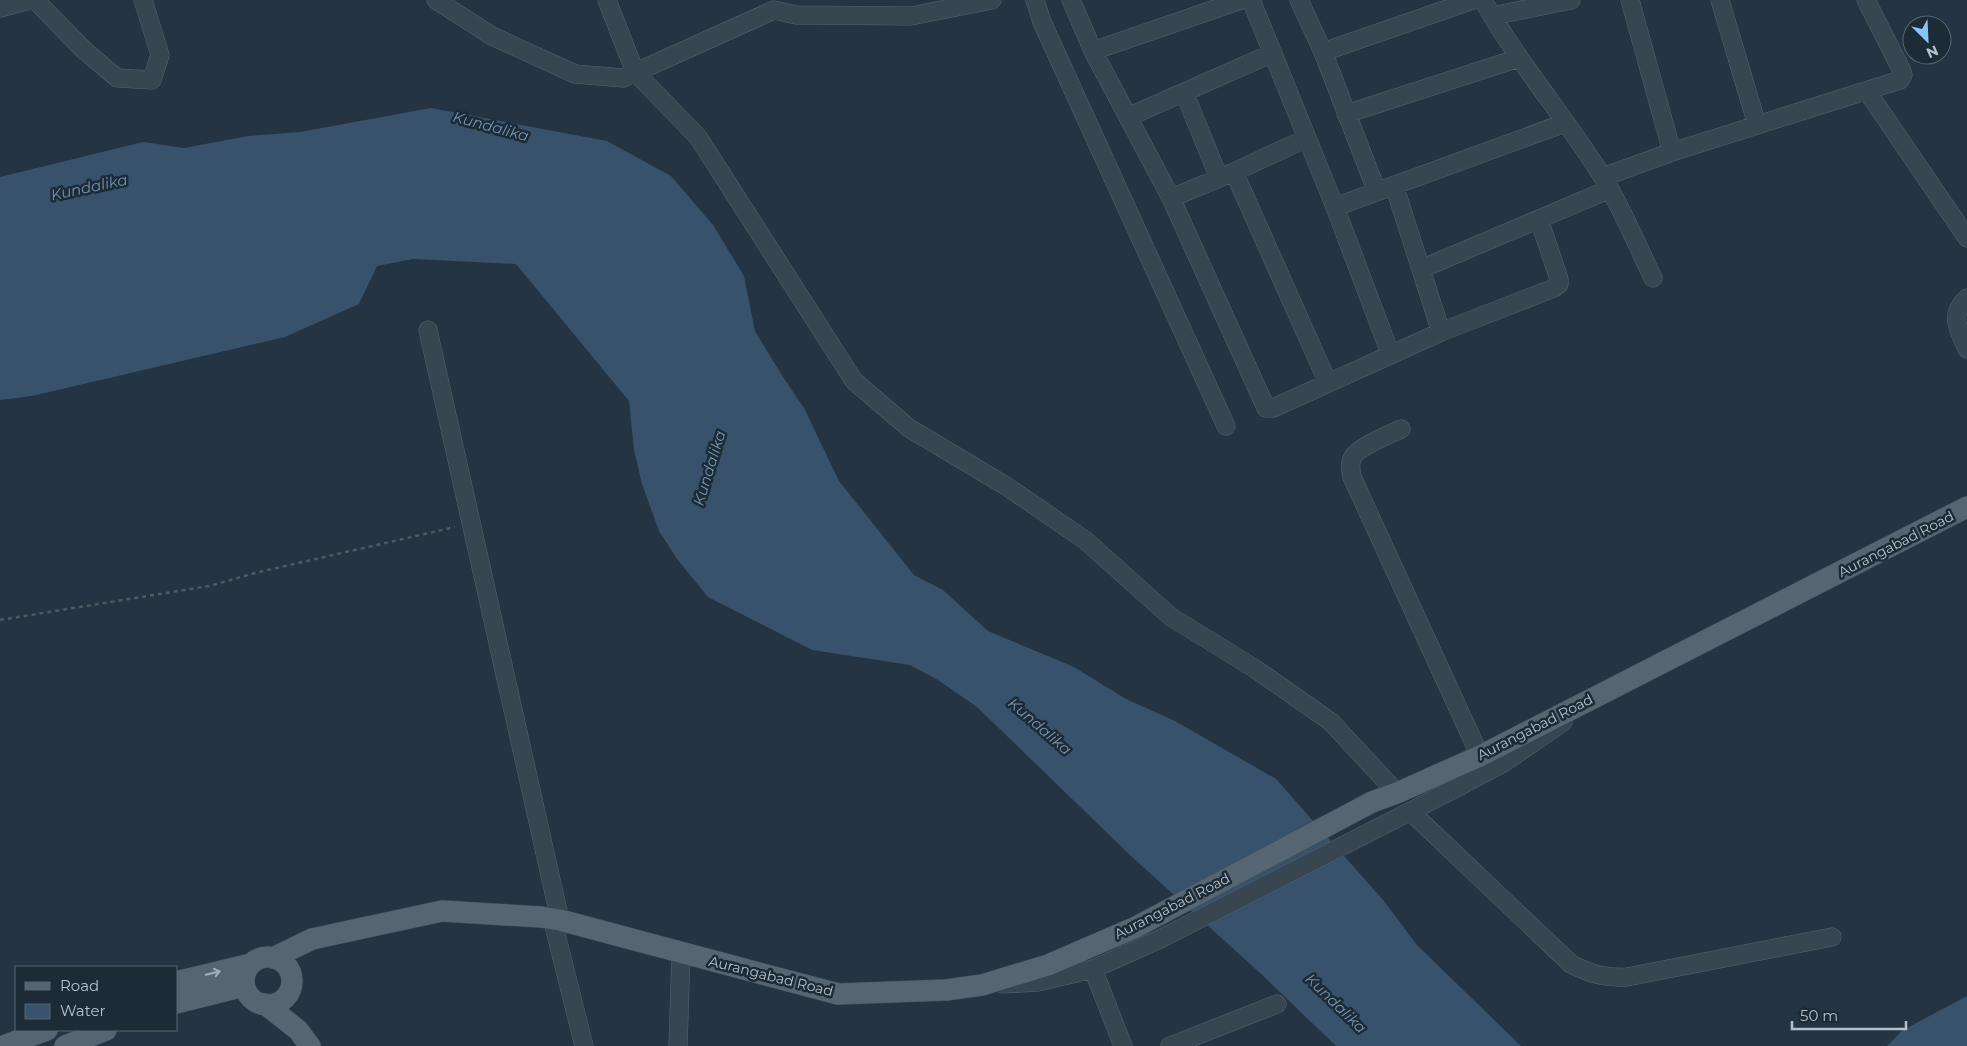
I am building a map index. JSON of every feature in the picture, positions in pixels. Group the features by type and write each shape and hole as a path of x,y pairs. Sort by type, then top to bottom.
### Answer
{"main road":[{"name":"Aurangabad Road","path":"273,958 312,939 442,911 556,919 838,994 946,990 982,985 1048,965 1136,927 1372,802 1397,793 1480,756 1967,507"},
{"path":"265,1004 280,1001 312,939"},
{"path":"273,958 281,961 290,981 304,1038 265,1004 251,998 244,986 244,978 251,964 257,959 273,958"},
{"path":"178,982 251,964"},
{"path":"178,1002 244,986"},
{"path":"3,1046 44,1031"},
{"path":"65,1046 103,1031"}],"street":[{"path":"0,8 30,0"},
{"path":"36,0 84,50 117,78 152,80 160,55 143,0"},
{"path":"436,0 492,36 576,74 623,78 774,10 796,15 911,16 992,0"},
{"path":"607,0 635,72 698,137 854,381 909,428 1006,486 1085,540 1171,617 1254,668 1332,722 1397,793"},
{"path":"1034,0 1046,31 1226,426"},
{"path":"1071,0 1093,51 1171,198 1266,408 1273,408 1390,353 1440,332 1554,288 1559,284 1559,279 1539,219"},
{"path":"1093,51 1241,0"},
{"path":"1251,0 1308,138 1390,353"},
{"path":"1299,0 1323,52 1376,192"},
{"path":"1323,52 1473,0"},
{"path":"1482,0 1519,58 1606,183 1653,278"},
{"path":"1492,16 1571,0"},
{"path":"1630,0 1672,152"},
{"path":"1720,0 1757,124"},
{"path":"1421,269 1539,219 1606,183 1672,152 1900,80 1903,74 1866,0"},
{"path":"1128,117 1273,52"},
{"path":"1346,114 1519,58"},
{"path":"1867,91 1967,238"},
{"path":"1184,92 1227,175 1328,383"},
{"path":"1335,207 1565,123"},
{"path":"1171,198 1308,138"},
{"path":"1394,186 1440,332"},
{"path":"1967,298 1959,306 1956,314 1956,324 1967,349"},
{"path":"428,330 472,524 584,1046"},
{"path":"1401,428 1359,451 1353,457 1350,467 1352,477 1480,756"},
{"path":"982,985 1038,982 1094,969 1160,939 1411,812 1505,762 1612,689"},
{"path":"1411,812 1571,964 1590,973 1610,978 1627,977 1832,938"},
{"path":"678,1046 681,953"},
{"path":"1094,969 1123,1046"},
{"path":"1170,1046 1277,1004"}],"path":[{"path":"0,620 209,586 259,572 472,524"}],"water":[{"name":"Kundalika","path":"431,108 607,141 671,176 713,225 744,276 755,331 804,408 839,481 914,575 943,590 988,631 1074,667 1126,699 1175,721 1276,779 1384,901 1417,945 1521,1046 1336,1046 1260,973 1131,856 977,707 938,680 910,665 812,650 708,597 677,559 659,531 642,484 634,450 629,401 516,264 413,259 377,266 359,304 285,337 32,396 0,400 0,177 143,142 184,148 248,136 300,132"},
{"path":"1967,996 1967,1046 1887,1046 1903,1030"}]}
